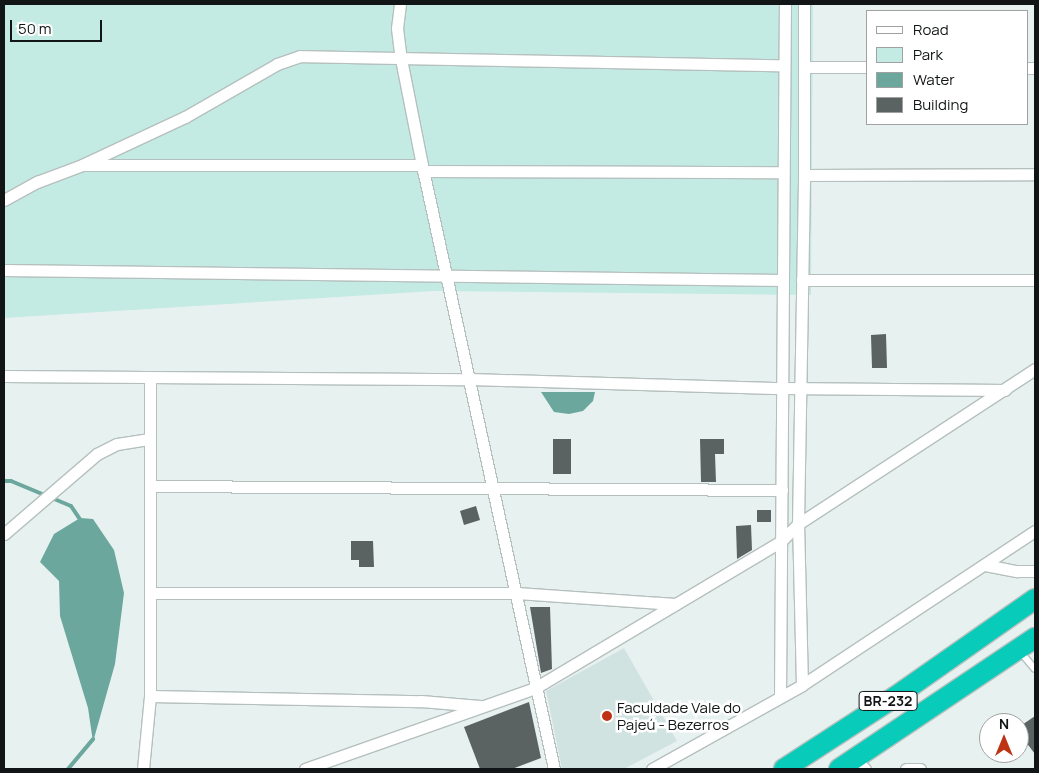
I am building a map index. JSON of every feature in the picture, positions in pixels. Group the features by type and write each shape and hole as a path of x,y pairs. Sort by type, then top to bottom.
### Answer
{"highway":[{"name":"BR-232","path":"784,769 887,702 1035,599"},
{"name":"BR-232","path":"853,766 1035,638"}],"street":[{"path":"400,4 397,28 401,59 492,488 517,593 535,688 554,769"},
{"path":"780,697 785,4"},
{"path":"802,685 798,524 804,175 804,4"},
{"path":"4,200 37,182 82,165 185,117 287,59 320,55 401,59 784,65"},
{"path":"804,67 866,67"},
{"path":"82,165 783,172"},
{"path":"804,175 1035,174"},
{"path":"4,270 782,280"},
{"path":"802,280 1035,280"},
{"path":"307,769 535,688 780,542 798,524 1035,369"},
{"path":"4,376 470,379 782,388 1005,390"},
{"path":"143,769 150,696 150,377"},
{"path":"4,534 97,454 116,444 150,439"},
{"path":"150,486 782,490"},
{"path":"652,769 802,685 1035,530"},
{"path":"985,565 1017,571 1035,571"},
{"path":"150,593 517,593 676,604"},
{"path":"150,696 421,701 484,707"},
{"path":"906,769 920,769"}],"lane":[{"path":"1018,650 1035,669"}],"shaded area":[{"name":"Faculdade Vale do Pajeú - Bezerros","path":"624,648 677,741 624,769 562,769 546,691"}],"green space":[{"path":"4,4 813,4 811,295 434,291 4,318"}],"water":[{"path":"541,392 595,392 593,401 583,411 569,414 554,412"},
{"path":"80,518 93,519 114,550 124,593 115,664 93,742 88,708 60,616 59,581 40,562 54,534"}],"building":[{"path":"886,334 887,368 872,368 871,335"},
{"path":"553,439 571,439 571,474 553,474"},
{"path":"700,439 724,439 724,454 715,454 716,482 701,482"},
{"path":"476,506 480,520 464,525 460,511"},
{"path":"757,510 771,510 771,522 757,522"},
{"path":"751,525 752,550 737,559 736,526"},
{"path":"351,541 373,541 374,567 359,567 359,560 351,560"},
{"path":"530,607 550,607 552,669 541,673"},
{"path":"529,702 541,758 512,769 480,769 464,727"},
{"path":"1035,716 1035,754 1029,746 1029,720"}],"waterway":[{"path":"4,481 11,481 71,506 81,521"},
{"path":"68,769 93,739"}],"place":[{"name":"Faculdade Vale do Pajeú - Bezerros","path":"607,716"}]}
